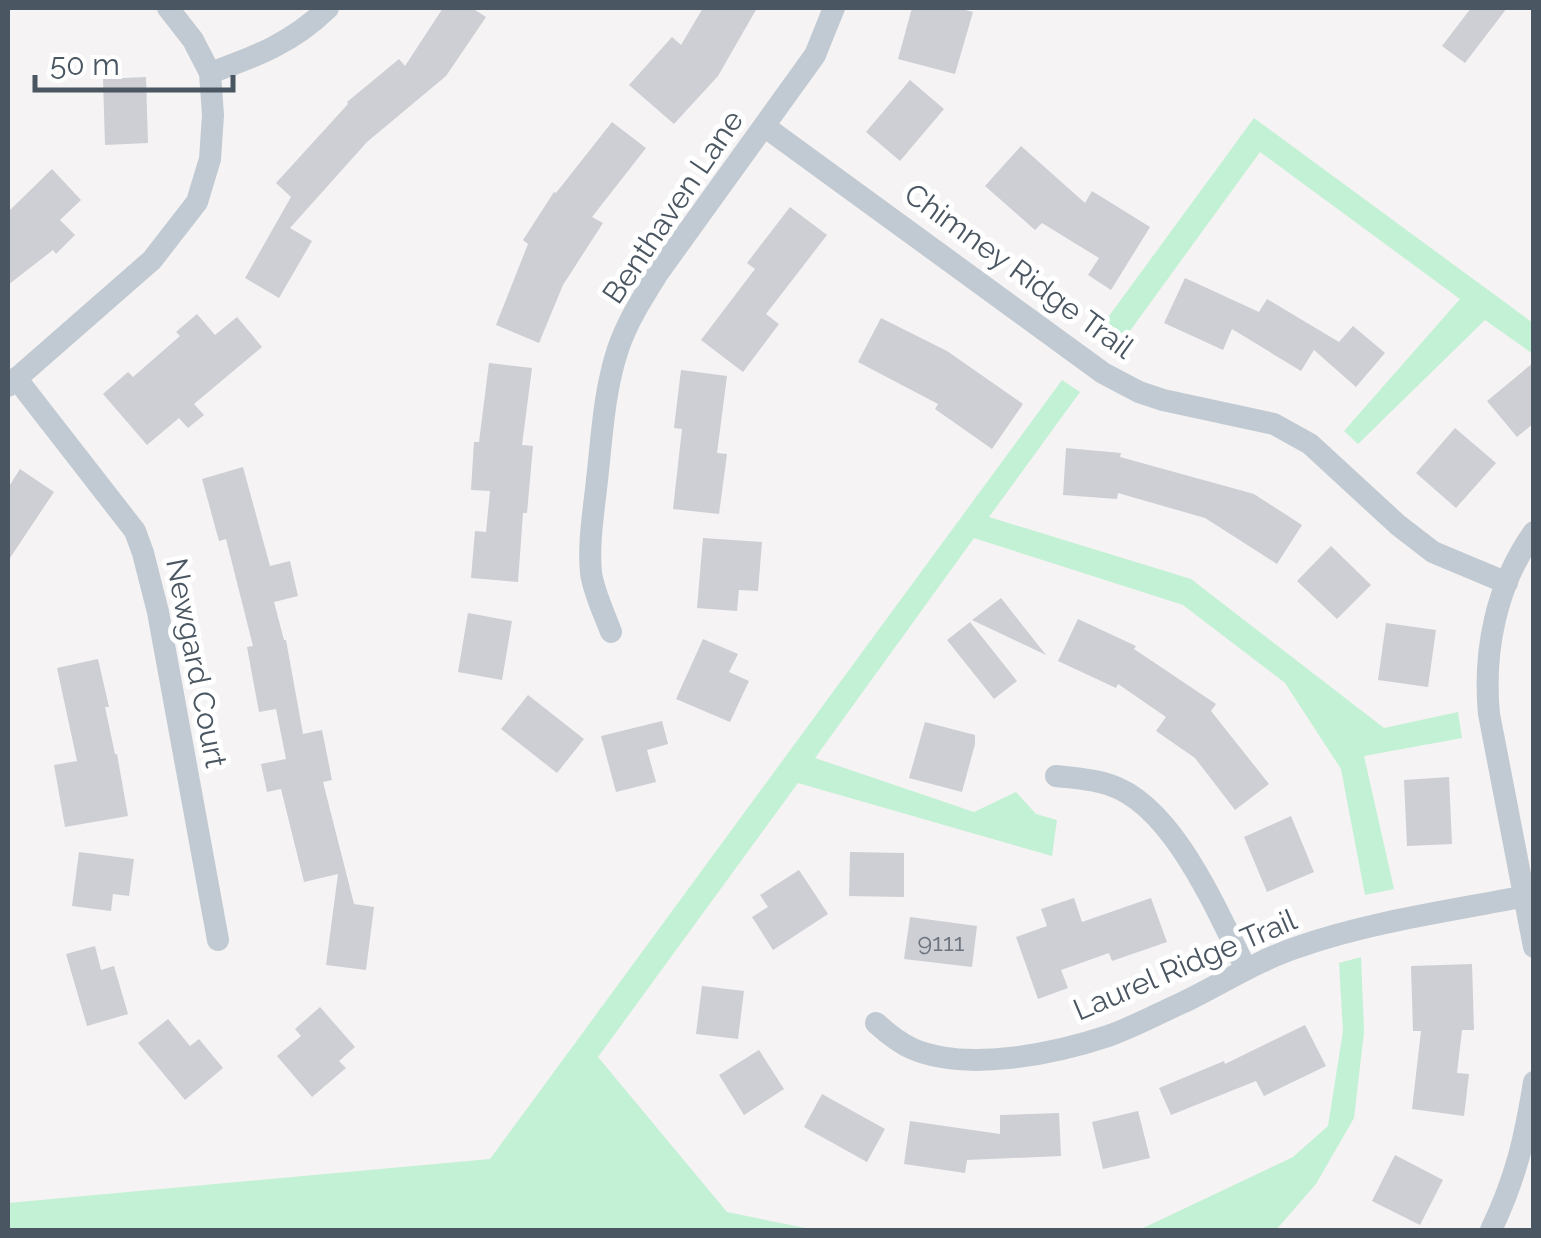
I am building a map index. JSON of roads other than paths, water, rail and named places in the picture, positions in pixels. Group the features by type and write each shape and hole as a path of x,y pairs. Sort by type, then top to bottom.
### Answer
{"street":[{"path":"12,382 152,260 197,202 210,159 210,73 193,40 168,8"},
{"path":"210,73 266,53 314,22 328,8"},
{"name":"Benthaven Lane","path":"611,632 590,568 603,427 618,347 658,274 815,55 834,8"},
{"name":"Chimney Ridge Trail","path":"764,126 1103,373 1163,400 1274,424 1310,444 1433,552 1506,583"},
{"name":"Newgard Court","path":"12,382 134,532 143,553 158,612 218,940"},
{"path":"1534,532 1506,583 1488,651 1487,691 1534,947"},
{"path":"1056,776 1109,784 1149,808 1171,832 1246,970"},
{"name":"Laurel Ridge Trail","path":"876,1023 916,1050 946,1058 1013,1057 1064,1048 1110,1035 1299,946 1352,931 1525,896"},
{"path":"1491,1230 1517,1168 1534,1082"}]}
